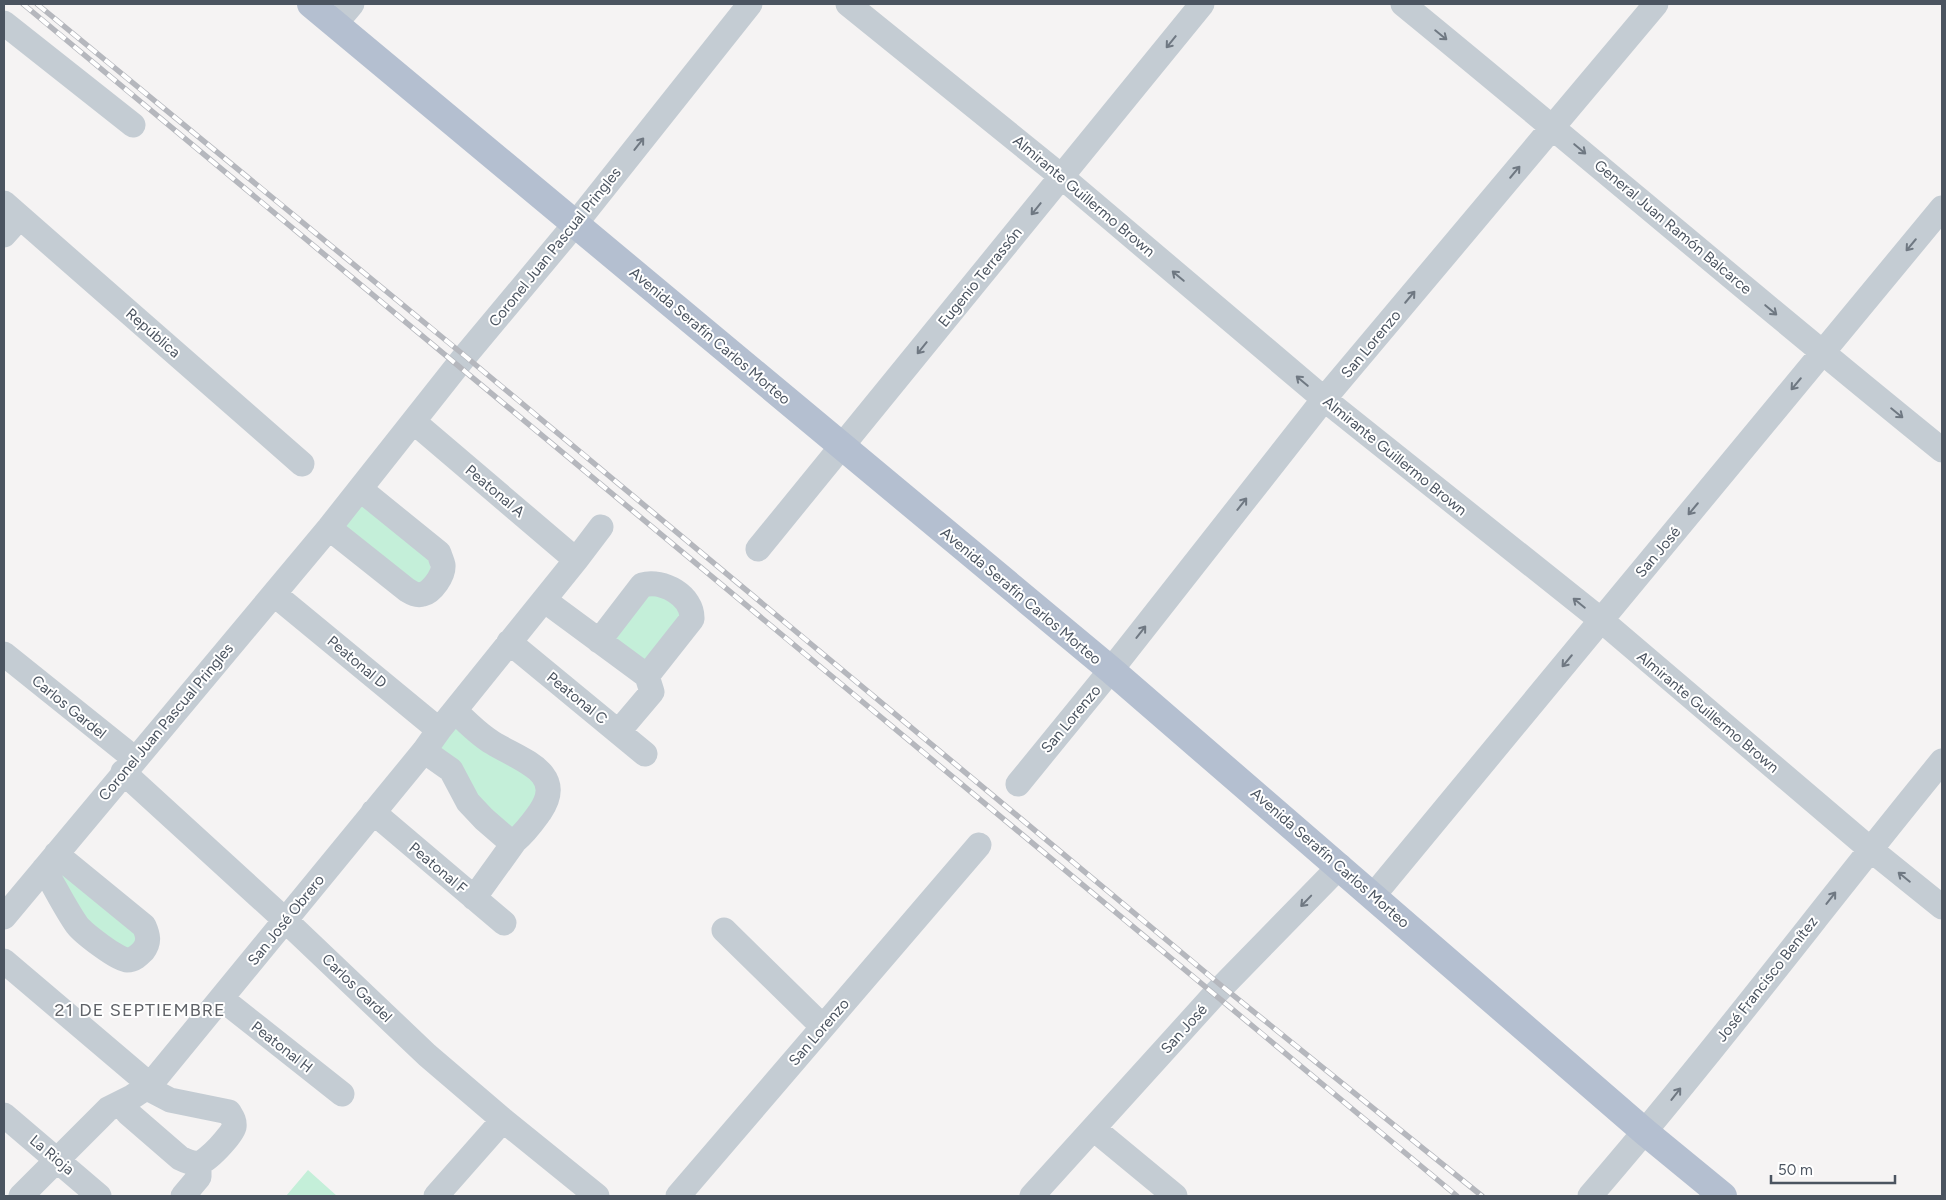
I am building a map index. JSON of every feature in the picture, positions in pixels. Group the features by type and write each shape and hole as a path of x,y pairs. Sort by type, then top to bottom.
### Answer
{"main road":[{"name":"Avenida Serafín Carlos Morteo","path":"312,4 344,14 576,223 1111,670 1340,866 1645,1132 1723,1196"}],"street":[{"name":"Coronel Juan Pascual Pringles","path":"4,917 329,528 465,356 576,223 750,4"},
{"name":"Almirante Guillermo Brown","path":"848,4 1062,177 1324,399 1601,620 1870,849 1942,907"},
{"name":"Eugenio Terrassón","path":"758,549 1202,4"},
{"name":"General Juan Ramón Balcarce","path":"1403,4 1554,127 1822,353 1942,450"},
{"name":"San Lorenzo","path":"1018,784 1111,670 1324,399 1656,4"},
{"path":"4,23 133,125"},
{"name":"San José","path":"1373,896 1942,208"},
{"path":"4,235 12,210"},
{"name":"República","path":"12,210 302,464"},
{"name":"Peatonal A","path":"414,422 576,560"},
{"path":"329,528 407,590 417,595 425,594 436,583 442,572 443,565 438,553 360,489"},
{"name":"San José Obrero","path":"21,1196 108,1110 148,1087 424,750 601,527"},
{"path":"599,641 642,585 651,583 662,585 678,594 688,603 692,611 692,619 647,676"},
{"name":"Peatonal D","path":"274,594 439,730"},
{"path":"544,600 647,676 652,692 618,731"},
{"name":"Peatonal C","path":"509,642 645,754"},
{"name":"Carlos Gardel","path":"4,654 129,766 285,920 427,1055 503,1120 597,1196"},
{"path":"455,711 495,744 523,758 536,769 550,790 546,802 526,832 515,841 474,898"},
{"path":"424,750 452,770 468,802 484,818 506,838 515,841"},
{"name":"José Francisco Benítez","path":"1590,1196 1645,1132 1942,761"},
{"name":"Peatonal F","path":"372,812 504,923"},
{"name":"San Lorenzo","path":"678,1196 979,845"},
{"name":"San José","path":"1032,1196 1216,994 1340,866"},
{"path":"724,930 823,1027"},
{"path":"4,961 148,1087 170,1100 229,1112 233,1118 234,1125 232,1133 207,1160 199,1163 189,1162 180,1158 128,1113 120,1103"},
{"name":"Peatonal H","path":"222,999 342,1094"},
{"name":"La Rioja","path":"4,1115 99,1196"},
{"path":"436,1196 503,1120"},
{"path":"1094,1129 1174,1196"},
{"path":"183,1196 199,1178 199,1163"}],"green space":[{"path":"362,501 430,557 431,578 416,585 339,529"},
{"path":"658,589 683,613 646,667 610,641 643,593"},
{"path":"457,726 505,756 538,787 537,806 512,829 480,803 437,745"},
{"path":"64,871 143,936 126,953 86,921 60,877"},
{"path":"308,1170 337,1196 286,1196"}],"railway":[{"path":"23,4 1457,1196"},
{"path":"37,4 465,356 1223,987 1482,1196"}],"district":[{"name":"21 DE SEPTIEMBRE","path":"140,1010"}]}
